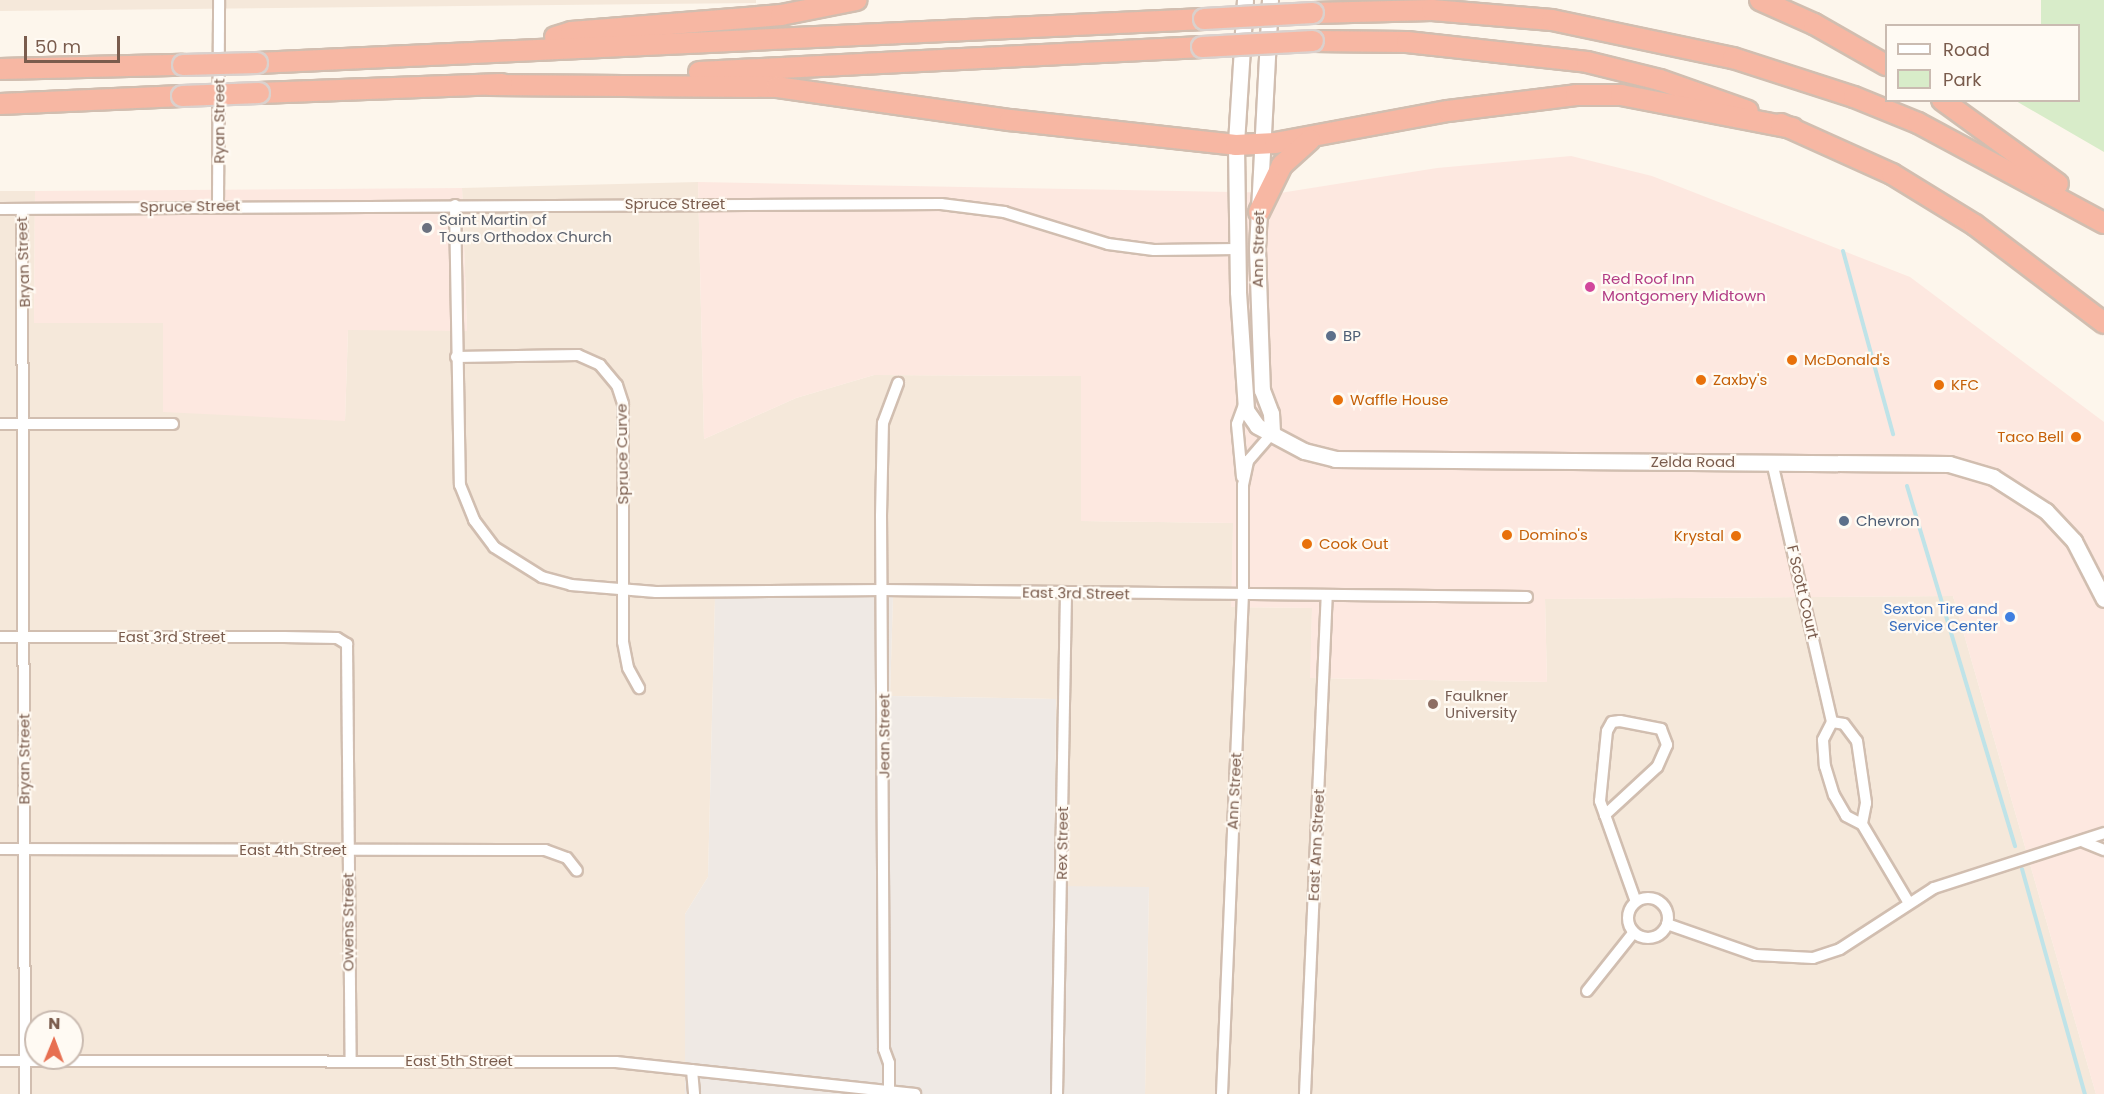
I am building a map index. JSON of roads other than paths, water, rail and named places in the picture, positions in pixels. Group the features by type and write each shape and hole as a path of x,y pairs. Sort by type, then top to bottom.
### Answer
{"highway":[{"path":"518,48 571,32 781,15 857,0"},
{"path":"1760,0 1814,24 1885,64"},
{"path":"0,69 257,63 518,48 1313,13 1432,10 1552,20 1734,58 1854,97 1918,123 2104,223"},
{"path":"0,104 489,85 1313,41 1407,42 1587,62 1660,80 1793,128 1892,174 1975,225 2104,323"},
{"path":"0,64 57,68"},
{"path":"489,85 777,87 1010,120 1236,145 1262,145 1448,111 1576,95 1621,95 1793,128"},
{"path":"1945,102 2104,217"},
{"path":"1259,212 1289,155 1319,136"}],"main road":[{"name":"Ann Street","path":"1245,0 1236,145 1237,249 1245,401"},
{"name":"Ann Street","path":"1270,0 1259,212 1262,390 1271,413 1272,433"},
{"name":"Zelda Road","path":"1245,401 1257,426 1304,451 1335,459 1925,462 1993,477 2032,499 2062,528 2084,558 2104,599"}],"street":[{"name":"Ryan Street","path":"218,206 219,0"},
{"name":"Spruce Street","path":"0,209 218,206 941,204 1004,213 1119,246 1154,250 1237,249"},
{"path":"455,205 458,475 466,502 483,534 508,559 542,577 571,585 624,589"},
{"name":"Bryan Street","path":"22,209 25,424 25,1010"},
{"name":"Spruce Curve","path":"456,357 578,355 600,365 617,385 623,404 624,653 639,688"},
{"name":"Jean Street","path":"889,1091 889,1063 884,1049 883,423 898,383"},
{"name":"Ann Street","path":"1222,1094 1243,595 1243,487 1237,424 1245,401"},
{"path":"0,424 173,424"},
{"name":"Ann Street","path":"1243,487 1248,461 1272,433"},
{"name":"F Scott Court","path":"1772,462 1832,722 1823,740 1828,776 1846,816 1862,824 1908,903"},
{"name":"East 3rd Street","path":"624,589 1527,597"},
{"name":"Rex Street","path":"1057,1094 1066,592"},
{"name":"East Ann Street","path":"1305,1094 1327,596"},
{"name":"East 3rd Street","path":"0,637 343,640"},
{"name":"Owens Street","path":"343,640 348,654 351,1062"},
{"path":"1605,815 1657,767 1667,745 1661,729 1620,721 1609,725 1600,801 1636,902 1628,919 1634,932 1643,938 1657,937 1667,924 1668,914 1661,903 1649,898 1636,902"},
{"path":"1832,722 1844,724 1857,741 1866,803 1862,824"},
{"path":"1667,924 1756,955 1802,960 1840,949 1934,888 2023,858 2084,842 2104,833"},
{"path":"2084,842 2104,850"},
{"name":"East 4th Street","path":"0,849 545,850 567,858 577,871"},
{"path":"1587,991 1634,932"},
{"name":"East 5th Street","path":"0,1061 24,1061"},
{"name":"East 5th Street","path":"84,1061 616,1062 915,1094"},
{"name":"Bryan Street","path":"25,1070 25,1094"},
{"path":"692,1070 694,1094"}],"waterway":[{"path":"1843,251 1893,434"},
{"path":"1907,486 2015,846"},
{"path":"2022,869 2085,1094"}],"place":[{"name":"Saint Martin of Tours Orthodox Church","path":"427,228"},
{"name":"Red Roof Inn Montgomery Midtown","path":"1590,287"},
{"name":"BP","path":"1331,336"},
{"name":"McDonald's","path":"1792,360"},
{"name":"Zaxby's","path":"1701,380"},
{"name":"KFC","path":"1939,385"},
{"name":"Waffle House","path":"1338,400"},
{"name":"Taco Bell","path":"2076,437"},
{"name":"Chevron","path":"1844,521"},
{"name":"Domino's","path":"1507,535"},
{"name":"Krystal","path":"1736,536"},
{"name":"Cook Out","path":"1307,544"},
{"name":"Sexton Tire and Service Center","path":"2010,617"},
{"name":"Faulkner University","path":"1433,704"}]}
